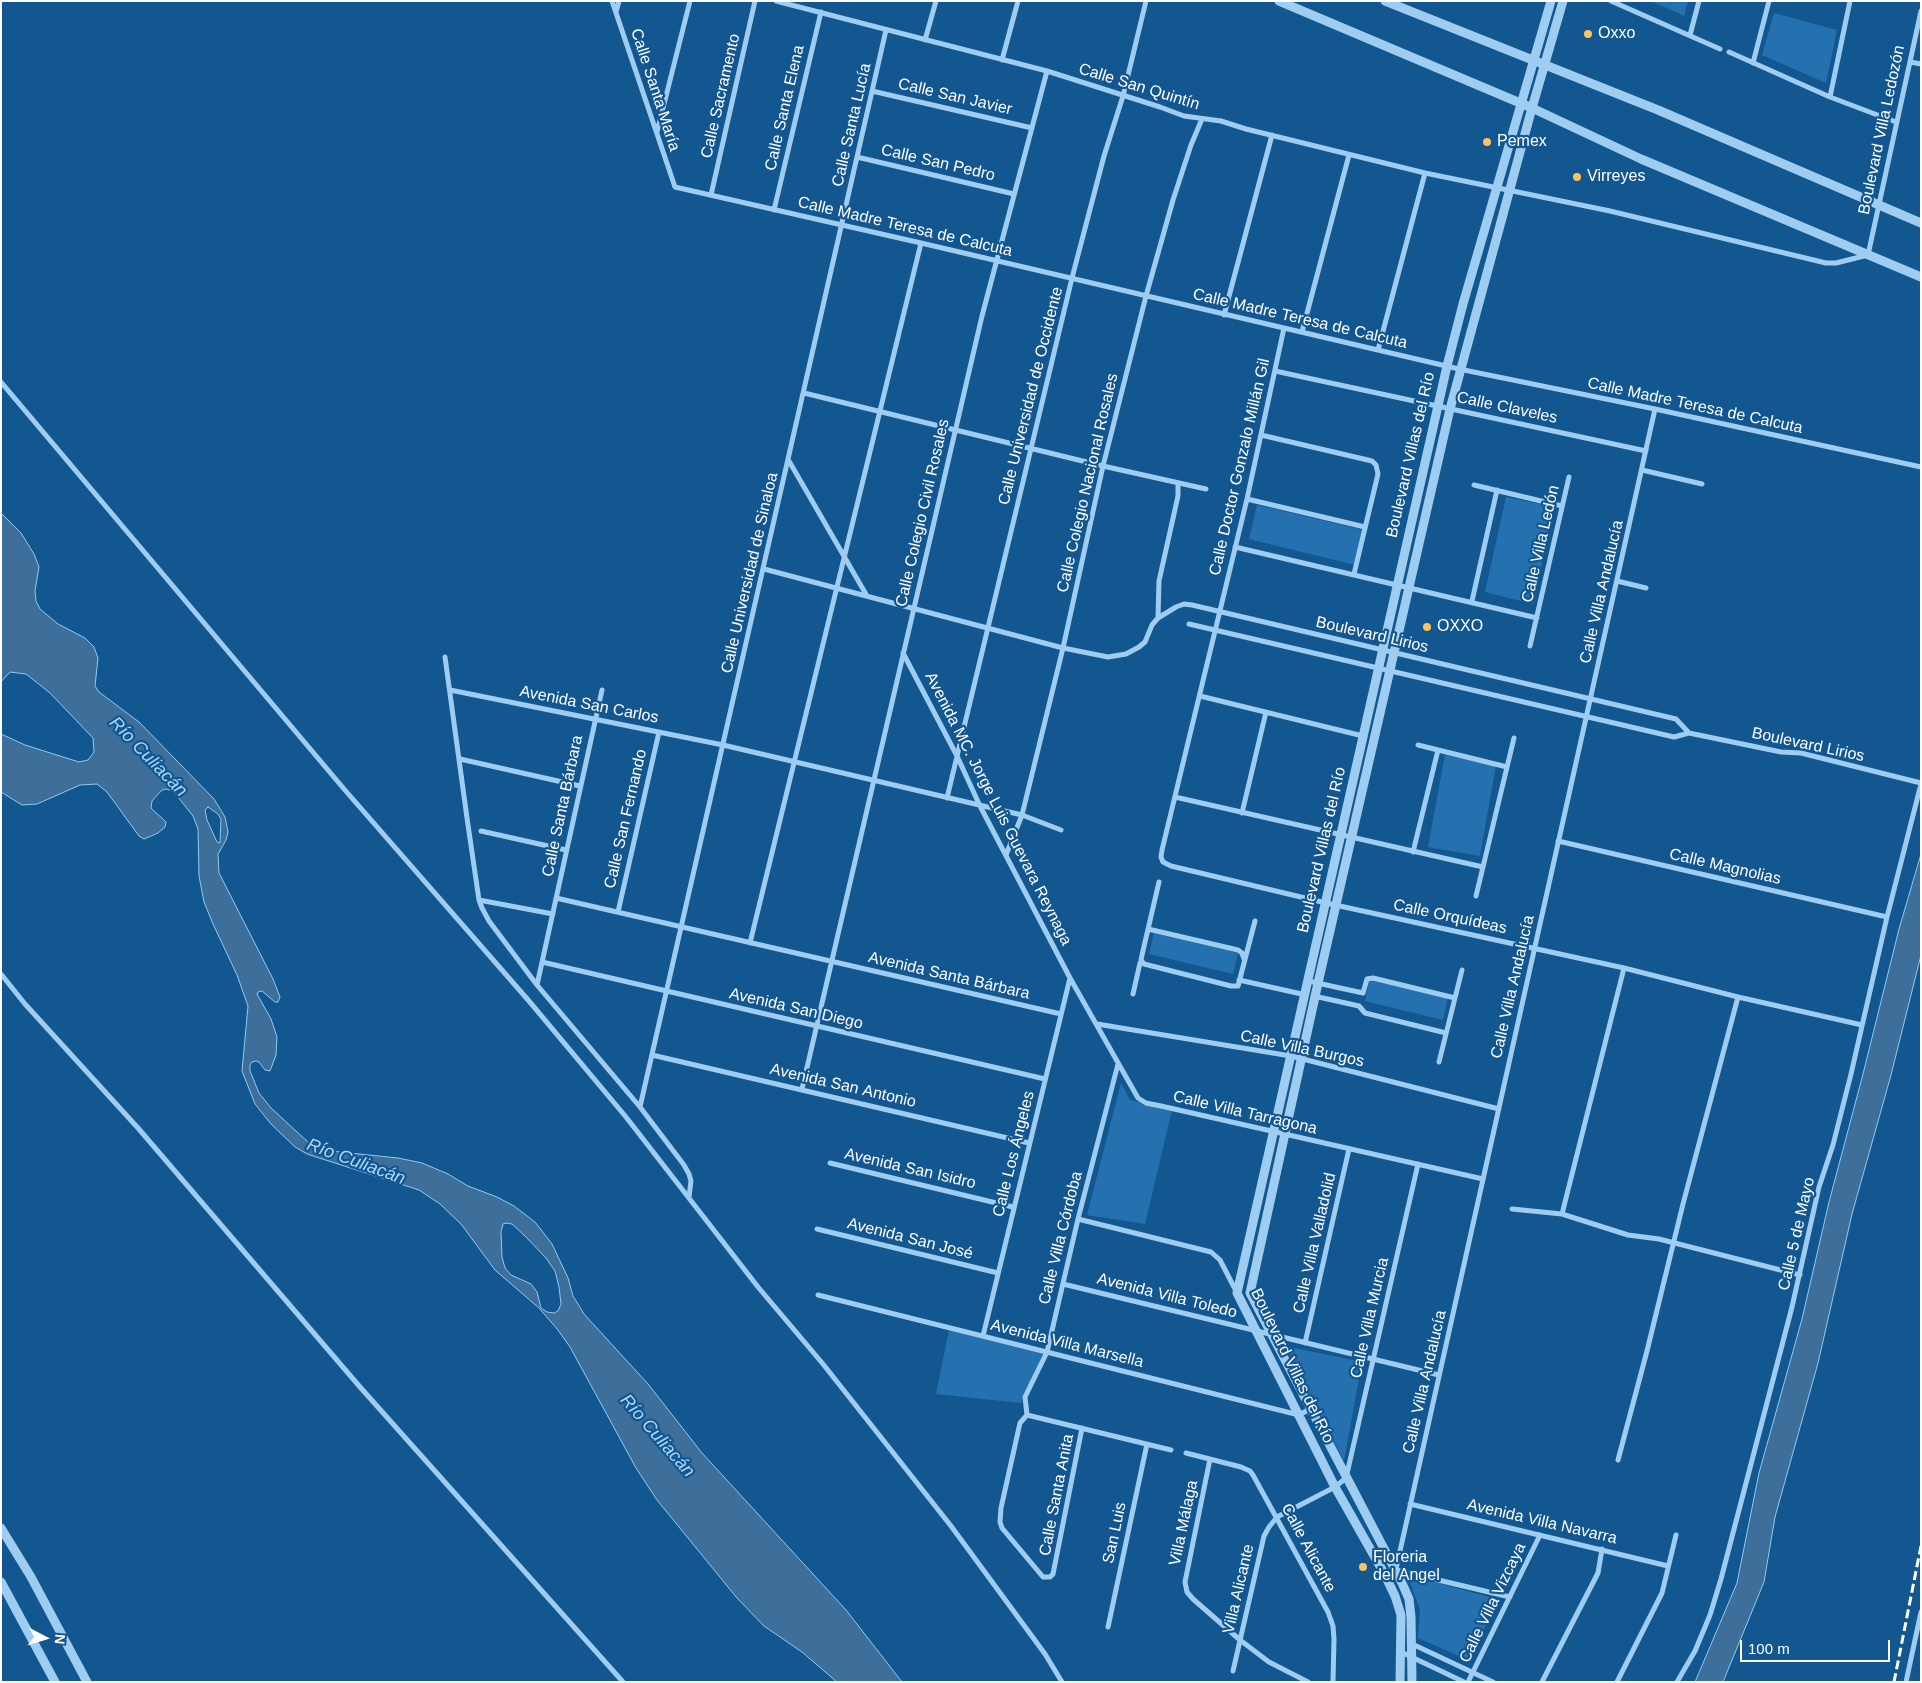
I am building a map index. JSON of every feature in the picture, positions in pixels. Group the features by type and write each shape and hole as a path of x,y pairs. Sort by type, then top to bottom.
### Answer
{"street":[{"name":"Calle Santa María","path":"612,1 674,188"},
{"path":"616,12 620,1"},
{"path":"656,133 690,1"},
{"name":"Calle Sacramento","path":"711,195 755,1"},
{"name":"Calle San Quintín","path":"776,1 1047,72 1184,116 1221,121 1272,136 1425,173 1610,211 1826,264 1868,255"},
{"path":"925,40 936,1"},
{"path":"1002,60 1018,1"},
{"name":"Calle Universidad de Occidente","path":"947,798 1072,278 1104,156 1123,96 1146,1"},
{"path":"1279,1 1532,108 1641,159 1921,277"},
{"path":"1385,1 1658,110 1921,223"},
{"name":"Boulevard Villas del Río","path":"1400,1682 1401,1615 1385,1575 1334,1487 1237,1293 1447,366 1463,304 1551,1"},
{"name":"Boulevard Villas del Río","path":"1412,1682 1409,1599 1396,1570 1250,1294 1315,996 1459,369 1563,1"},
{"path":"1611,1 1720,49"},
{"path":"1627,8 1629,1"},
{"path":"1690,36 1699,1"},
{"path":"1753,63 1769,1"},
{"path":"1830,97 1850,1"},
{"name":"Boulevard Villa Ledozón","path":"1868,255 1921,11"},
{"name":"Calle Santa Elena","path":"774,210 820,12"},
{"name":"Calle Santa Lucía","path":"842,225 886,30"},
{"path":"1729,52 1830,97 1896,122"},
{"path":"1910,62 1921,64"},
{"name":"Calle Colegio Civil Rosales","path":"802,1089 996,260 1047,72"},
{"name":"Calle San Javier","path":"872,91 1032,128"},
{"name":"Calle Colegio Nacional Rosales","path":"1006,855 1022,815 1063,648 1103,466 1146,296 1173,200 1191,145 1202,119"},
{"path":"1224,315 1272,136"},
{"path":"1302,332 1349,154"},
{"name":"Calle San Pedro","path":"857,157 1014,194"},
{"path":"1378,350 1425,173"},
{"name":"Calle Madre Teresa de Calcuta","path":"674,188 996,260 1459,369 1655,409 1921,467"},
{"name":"Calle Universidad de Sinaloa","path":"640,1108 842,225"},
{"path":"750,943 921,243"},
{"name":"Calle Doctor Gonzalo Millán Gil","path":"1215,630 1284,328"},
{"name":"Calle Claveles","path":"1275,371 1646,451"},
{"path":"1,382 344,789 529,1002 626,1118 758,1287 952,1526 1045,1654 1062,1682"},
{"path":"804,393 1103,466 1206,489"},
{"name":"Calle Villa Andalucía","path":"1396,1570 1655,409"},
{"path":"1261,435 1372,461 1376,465 1378,474 1354,574"},
{"path":"789,461 867,596"},
{"path":"1642,470 1702,484"},
{"name":"Calle Villa Ledón","path":"1530,646 1569,477"},
{"path":"764,569 1063,648 1108,656 1126,654 1145,642 1152,625 1158,618 1159,581 1178,496 1178,483"},
{"path":"1474,485 1562,506"},
{"path":"1472,601 1497,490"},
{"path":"1246,499 1365,527"},
{"path":"1235,547 1472,601 1537,618"},
{"path":"1617,581 1646,588"},
{"name":"Boulevard Lirios","path":"1158,618 1184,604 1676,719 1689,733"},
{"name":"Boulevard Lirios","path":"1189,624 1674,737 1689,733 1781,752 1801,753 1921,784"},
{"path":"1215,630 1175,797 1483,868"},
{"name":"Avenida MC. Jorge Luis Guevara Reynaga","path":"903,653 1070,978"},
{"path":"445,657 479,900 489,921 537,985 640,1108 687,1170 691,1182 689,1197"},
{"name":"Avenida San Carlos","path":"450,690 723,745 1022,815 1061,830"},
{"name":"Calle Santa Bárbara","path":"537,985 602,690"},
{"path":"1200,696 1363,736"},
{"path":"1242,813 1266,712"},
{"name":"Calle San Fernando","path":"618,912 659,732"},
{"path":"1476,896 1514,738"},
{"path":"1418,745 1506,767"},
{"path":"1414,852 1438,750"},
{"path":"460,759 580,786"},
{"name":"Calle 5 de Mayo","path":"1677,1682 1695,1650 1721,1579 1770,1399 1819,1188 1833,1145 1887,917 1921,784"},
{"name":"Calle Orquídeas","path":"1175,797 1162,850 1162,860 1168,866 1326,903 1624,968 1862,1026"},
{"path":"481,831 566,850"},
{"name":"Calle Magnolias","path":"1558,842 1887,917"},
{"path":"1132,994 1142,961 1159,882"},
{"name":"Calle Santa Bárbara","path":"556,898 750,943"},
{"path":"479,900 553,914"},
{"path":"1142,961 1149,966 1231,986 1238,986 1255,921"},
{"path":"1148,929 1238,950 1243,956 1244,962"},
{"name":"Avenida Santa Bárbara","path":"750,943 1061,1014"},
{"name":"Avenida San Diego","path":"542,962 1045,1079"},
{"path":"1562,1214 1624,968"},
{"path":"1439,1062 1462,970"},
{"path":"1,974 25,1004 138,1128 360,1388 622,1682"},
{"name":"Calle Los Ángeles","path":"983,1336 1070,978"},
{"name":"Calle Villa Tarragona","path":"1070,978 1135,1094 1141,1101 1482,1179"},
{"path":"1308,981 1363,993 1367,979 1373,978 1455,998"},
{"path":"1239,980 1359,1006 1365,1013 1446,1033"},
{"path":"1618,1460 1738,997"},
{"name":"Calle Villa Burgos","path":"1097,1024 1301,1058 1499,1109"},
{"name":"Avenida San Antonio","path":"652,1055 1029,1143"},
{"name":"Calle Villa Córdoba","path":"1027,1415 1025,1397 1047,1352 1078,1219 1118,1064"},
{"name":"Calle Villa Valladolid","path":"1305,1343 1349,1149"},
{"name":"Avenida San Isidro","path":"830,1163 1013,1207"},
{"name":"Calle Villa Murcia","path":"1346,1478 1418,1164"},
{"path":"1512,1209 1562,1214 1628,1235 1659,1239 1800,1275"},
{"path":"1078,1219 1210,1252 1220,1260 1237,1293"},
{"name":"Avenida San José","path":"817,1229 998,1273"},
{"name":"Avenida Villa Toledo","path":"1063,1284 1271,1336 1439,1375"},
{"name":"Avenida Villa Marsella","path":"818,1295 1299,1415"},
{"path":"1299,1415 1310,1409"},
{"path":"1027,1415 1171,1450"},
{"name":"Calle Santa Anita","path":"1027,1415 1020,1423 1001,1508 1000,1522 1002,1528 1043,1577 1050,1577 1053,1574 1082,1428"},
{"name":"San Luis","path":"1108,1627 1147,1444"},
{"name":"Calle Alicante","path":"1186,1453 1250,1471 1328,1612 1333,1626 1333,1682"},
{"name":"Villa Málaga","path":"1210,1459 1185,1582 1187,1592 1192,1598 1240,1640"},
{"path":"1277,1517 1334,1487 1346,1478"},
{"name":"Avenida Villa Navarra","path":"1410,1504 1668,1566"},
{"name":"Villa Alicante","path":"1233,1671 1264,1536 1269,1526 1277,1517"},
{"path":"1,1528 87,1682"},
{"name":"Calle Villa Vizcaya","path":"1466,1682 1473,1672 1540,1535"},
{"path":"1617,1682 1662,1593 1676,1535"},
{"path":"1542,1682 1598,1574 1602,1549"},
{"path":"1385,1575 1396,1570 1510,1597"},
{"path":"1,1582 55,1682"},
{"path":"1906,1682 1921,1612"},
{"path":"1240,1640 1269,1662 1308,1682"},
{"path":"1401,1640 1493,1682"},
{"path":"1401,1652 1466,1682"}],"shaded area":[{"path":"1651,1 1688,1 1684,16"},
{"path":"1774,13 1837,30 1826,83 1762,55"},
{"path":"1506,497 1554,507 1533,604 1485,592"},
{"path":"1257,505 1363,530 1355,565 1249,539"},
{"path":"1445,755 1496,765 1480,856 1428,847"},
{"path":"1154,933 1238,953 1233,974 1149,954"},
{"path":"1370,978 1448,997 1443,1020 1365,1001"},
{"path":"1121,1083 1130,1100 1172,1110 1145,1224 1087,1215"},
{"path":"949,1330 1043,1354 1021,1403 936,1394"},
{"path":"1285,1346 1362,1362 1344,1461"},
{"path":"1407,1574 1499,1600 1468,1660 1418,1638 1420,1610"}],"water":[{"name":"Río Culiacán","path":"1,513 21,533 34,554 39,567 35,591 36,601 40,609 58,624 85,638 94,647 98,658 95,686 99,692 139,722 214,799 225,817 228,832 218,854 219,873 273,979 280,997 278,1002 275,1002 262,991 257,994 271,1019 277,1037 276,1055 270,1071 265,1070 256,1061 250,1065 250,1071 259,1093 271,1108 309,1143 331,1151 398,1158 422,1163 448,1174 468,1186 497,1197 514,1206 535,1222 552,1244 568,1278 573,1296 584,1314 648,1384 702,1453 846,1610 902,1682 837,1682 802,1652 764,1626 737,1598 657,1500 636,1468 570,1347 558,1330 539,1308 495,1270 461,1224 440,1204 419,1190 307,1154 295,1147 271,1124 255,1104 242,1071 248,1006 237,975 204,902 199,876 198,829 193,816 174,792 167,789 162,790 152,801 151,808 166,822 165,827 158,833 144,839 139,836 107,792 97,784 80,785 37,804 22,805 1,792 1,734 25,745 79,762 88,760 94,752 93,738 50,693 26,674 10,672 1,682","holes":["208,807 218,814 221,819 220,843 217,842 207,820 205,810","503,1224 512,1224 525,1236 546,1258 555,1271 561,1304 558,1311 554,1313 547,1312 541,1308 537,1292 531,1284 511,1275 505,1268 502,1257 501,1232"]},
{"path":"1921,854 1921,955 1891,1075 1852,1214 1818,1363 1775,1517 1764,1582 1723,1682 1695,1682 1737,1583 1759,1473 1802,1319 1829,1202 1899,929"}],"railway":[{"path":"1894,1682 1921,1546"}],"place":[{"name":"Oxxo","path":"1588,34"},
{"name":"Pemex","path":"1487,142"},
{"name":"Virreyes","path":"1577,177"},
{"name":"OXXO","path":"1427,627"},
{"name":"Floreria del Angel","path":"1363,1567"}]}
